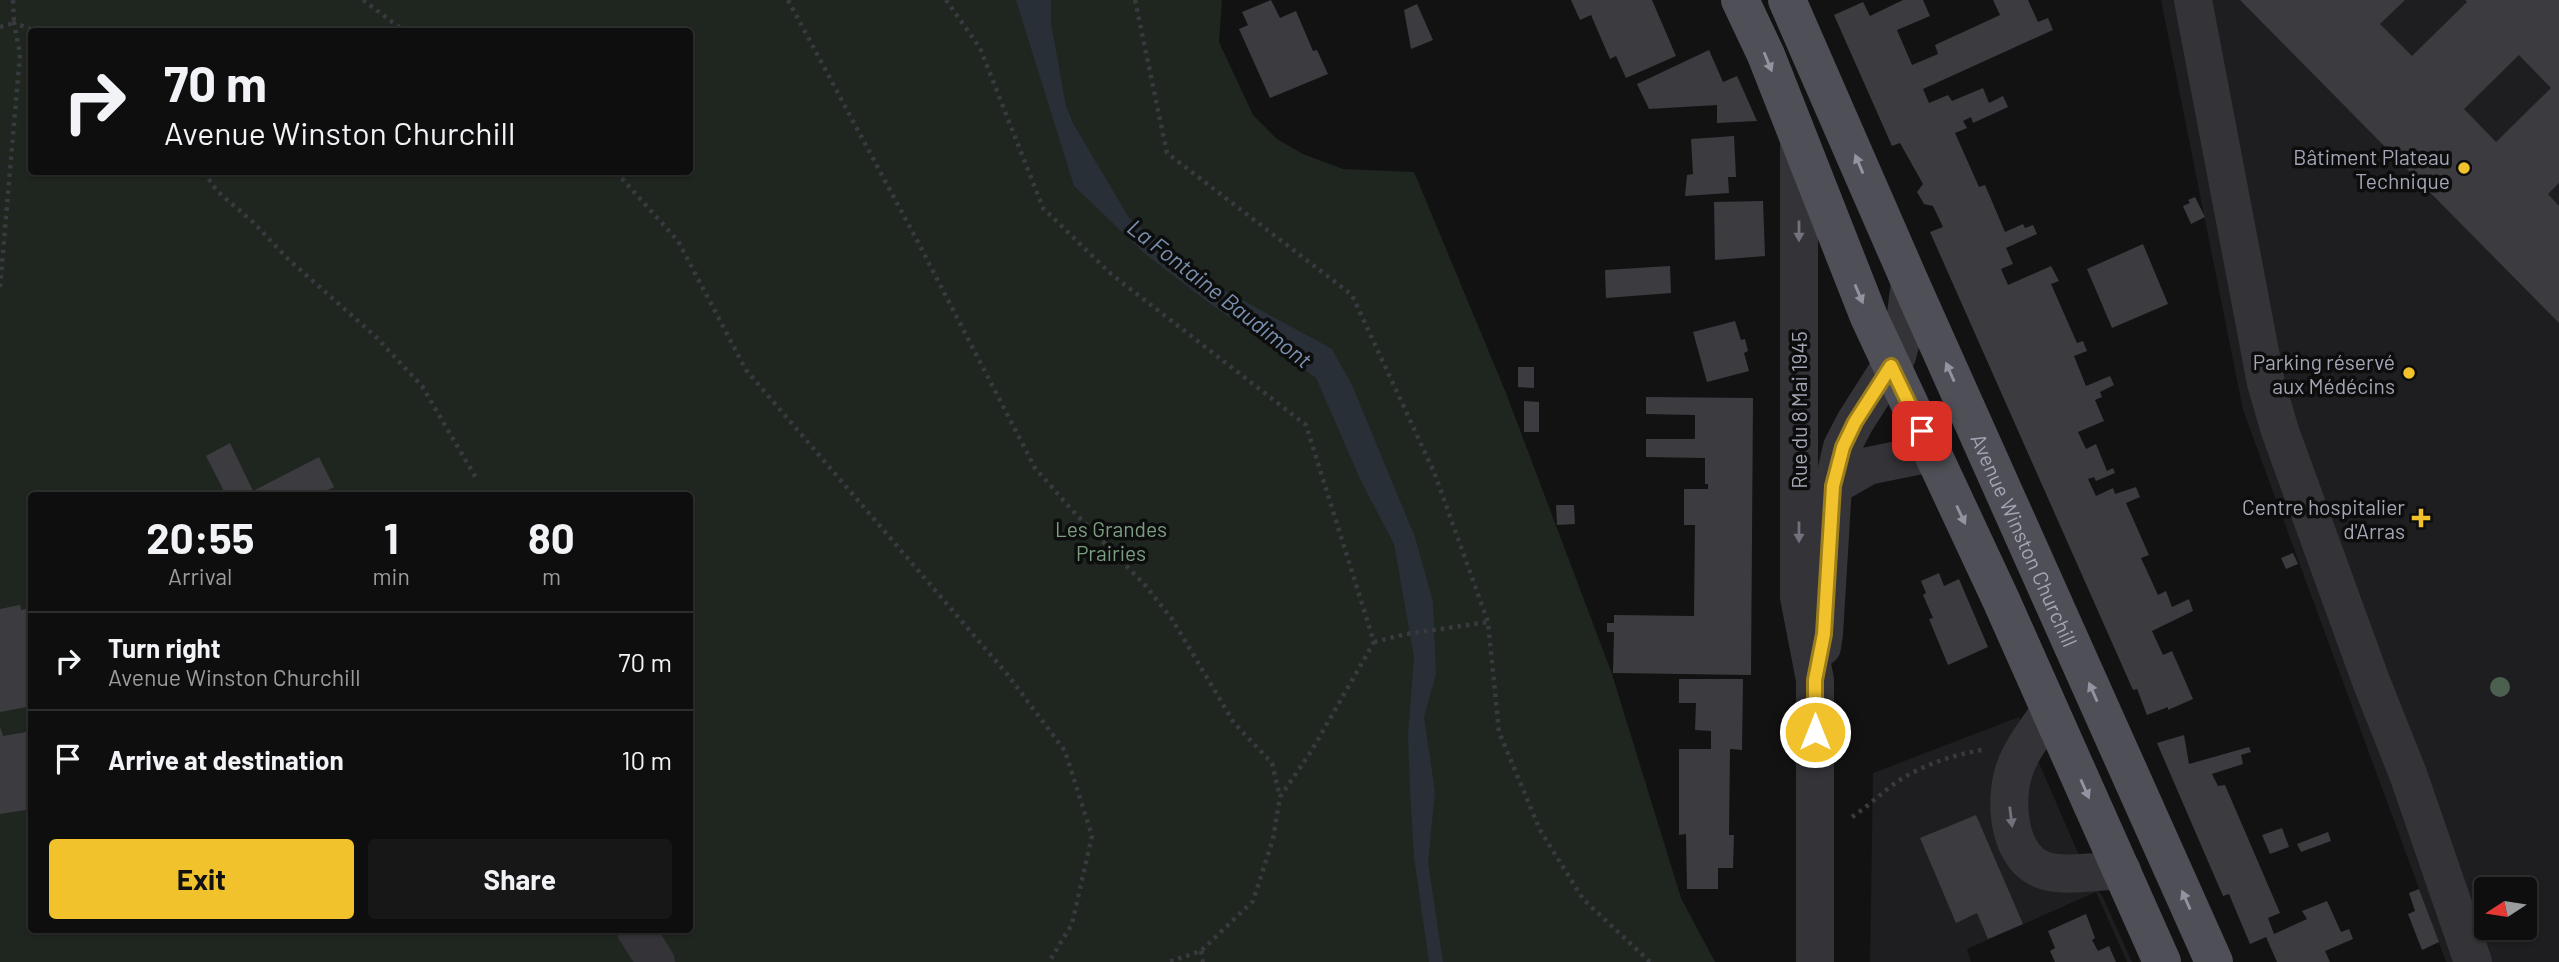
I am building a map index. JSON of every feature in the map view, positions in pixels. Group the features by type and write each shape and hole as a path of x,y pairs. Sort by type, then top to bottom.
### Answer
{"main road":[{"path":"1740,0 1766,55 1854,283 2162,962"},
{"name":"Avenue Winston Churchill","path":"1787,0 2214,962"}],"street":[{"path":"2193,0 2266,383 2280,431 2371,681 2409,774 2473,962"},
{"name":"Rue du 8 Mai 1945","path":"1799,139 1799,597 1815,680"},
{"name":"Rue du 8 Mai 1945","path":"1815,962 1815,680 1824,634 1833,486 1843,447 1901,344 1910,282"},
{"name":"Rue du 8 Mai 1945","path":"1833,486 1868,466 1932,453"},
{"path":"2050,711 2024,749 2011,784 2010,817 2018,845 2035,866 2056,873 2122,870"},
{"path":"638,933 656,962"}],"path":[{"path":"0,287 20,54 13,0"},
{"path":"363,0 405,28"},
{"path":"788,0 1035,468 1145,585 1172,619 1234,723 1272,763 1280,797 1273,839 1253,901 1201,951 1169,962"},
{"path":"946,0 980,48 1044,208 1111,274 1306,425 1374,642"},
{"path":"1135,0 1167,153 1353,295 1434,472 1488,622 1499,732 1540,831 1583,898 1650,962"},
{"path":"0,27 14,23 28,28"},
{"path":"206,175 217,191 375,337 422,386 476,478"},
{"path":"619,175 678,241 746,370 1007,674 1065,751 1092,836 1072,924 1049,962"},
{"path":"1280,797 1312,750 1374,642 1406,634 1488,622"},
{"path":"1814,837 1857,814 1898,781 1942,759 1986,749 2024,749"},
{"path":"1201,951 1203,962"}],"shaded area":[{"name":"Centre hospitalier d'Arras","path":"2161,0 2559,0 2559,962 2446,962 2243,410"},
{"path":"2019,717 2092,885 2102,895 2132,962 2127,962 2096,892 1967,949 1971,962 1870,962 1873,773"}],"green space":[{"name":"Les Grandes Prairies","path":"0,0 1222,0 1219,42 1253,115 1277,139 1303,154 1343,169 1414,172 1506,393 1612,674 1681,898 1715,962 0,962"}],"water":[{"name":"La Fontaine Baudimont","path":"1016,0 1051,0 1051,23 1066,106 1073,123 1129,218 1206,280 1332,349 1352,385 1415,537 1433,602 1436,674 1424,717 1435,792 1428,862 1443,962 1429,962 1414,857 1408,735 1414,657 1394,544 1361,481 1316,378 1145,254 1074,186"}],"building":[{"path":"1271,0 1280,18 1296,11 1313,51 1317,50 1328,74 1270,98 1239,29 1248,25 1242,12"},
{"path":"1571,0 1652,0 1676,56 1626,78 1616,56 1610,59 1591,15 1580,20"},
{"path":"1903,0 1923,0 1930,16 1897,30 1912,65 1938,54 1935,45 2000,15 1993,0 2028,0 2038,22 2048,18 2053,30 1923,89 1929,103 1948,95 1952,101 1983,88 1989,103 2003,96 2008,107 1973,123 1971,117 1963,121 1967,128 1955,133 1979,187 1985,185 2005,232 2023,224 2025,228 2033,225 2037,234 2006,248 2013,264 2001,269 2008,285 2051,266 2059,281 2051,284 2077,343 2083,341 2087,351 2074,356 2086,386 2110,376 2114,385 2100,392 2102,397 2095,400 2104,421 2078,432 2086,449 2096,444 2107,471 2113,468 2115,473 2096,481 2094,477 2088,479 2096,496 2113,488 2115,494 2136,487 2140,497 2126,503 2149,555 2141,558 2158,595 2166,591 2172,607 2189,599 2193,611 2152,631 2163,655 2172,651 2193,699 2168,710 2168,707 2147,715 2137,689 2133,690 1930,232 1943,227 1933,206 1924,204 1917,192 1923,184 1900,143 1892,146 1834,15 1863,2 1870,16"},
{"name":"Bâtiment Plateau Technique","path":"2240,0 2405,0 2380,24 2412,56 2467,2 2465,0 2559,0 2559,183 2548,194 2559,206 2559,323","holes":["2519,55 2551,88 2496,142 2464,109"]},
{"path":"1417,4 1433,40 1411,49 1404,10"},
{"path":"1709,50 1723,82 1737,76 1757,121 1717,123 1717,105 1649,109 1637,84"},
{"path":"1734,136 1736,177 1728,177 1729,193 1685,196 1687,175 1693,174 1691,139"},
{"path":"2195,197 2205,217 2191,224 2183,206"},
{"path":"1763,201 1765,256 1715,260 1714,202"},
{"path":"2143,244 2168,304 2112,328 2087,269"},
{"path":"1670,266 1671,293 1606,298 1605,270"},
{"path":"1735,321 1741,340 1745,339 1748,351 1744,353 1749,371 1707,382 1693,332"},
{"path":"1518,367 1534,367 1534,388 1518,387"},
{"path":"1646,397 1753,398 1751,675 1613,673 1614,632 1607,632 1607,623 1614,623 1614,615 1694,616 1695,525 1684,525 1684,489 1708,489 1708,484 1705,484 1705,458 1646,457 1646,439 1695,439 1695,415 1646,414"},
{"path":"1524,401 1539,402 1539,432 1524,432"},
{"path":"230,443 253,491 319,457 334,487 324,492 224,492 206,456"},
{"path":"1556,505 1574,505 1575,524 1557,525"},
{"path":"2293,553 2298,564 2286,569 2281,558"},
{"path":"1939,573 1944,586 1959,579 1988,647 1948,665 1929,619 1933,618 1923,595 1926,593 1921,581"},
{"path":"20,605 21,610 28,609 28,707 0,712 0,609"},
{"path":"1679,679 1743,679 1742,750 1730,749 1729,835 1734,835 1733,868 1718,868 1718,889 1687,889 1686,834 1679,835 1679,749 1711,749 1711,731 1695,730 1696,703 1679,703"},
{"path":"0,727 3,736 28,732 28,810 0,814"},
{"path":"2184,735 2189,764 2249,747 2251,752 2241,755 2243,764 2212,774 2218,786 2225,785 2280,913 2268,918 2274,934 2307,919 2302,911 2327,901 2341,932 2349,929 2353,939 2325,951 2330,962 2277,962 2266,937 2250,944 2229,894 2223,896 2157,743"},
{"path":"1976,815 2023,924 1988,939 1977,913 1956,923 1920,838"},
{"path":"2282,828 2289,847 2270,854 2262,835"},
{"path":"2328,832 2331,841 2301,852 2297,844"},
{"path":"2419,889 2439,942 2422,950 2408,914 2415,911 2409,893"},
{"path":"2086,914 2095,938 2092,940 2098,951 2109,946 2116,962 2055,962 2050,951 2055,948 2048,931"}],"place":[{"name":"Bâtiment Plateau Technique","path":"2464,168"},
{"name":"Parking réservé aux Médécins","path":"2409,373"},
{"name":"Centre hospitalier d'Arras","path":"2421,518"}],"route":[{"path":"1815,732 1815,680 1824,634 1833,486 1843,447 1855,422 1891,366 1922,431"}]}
